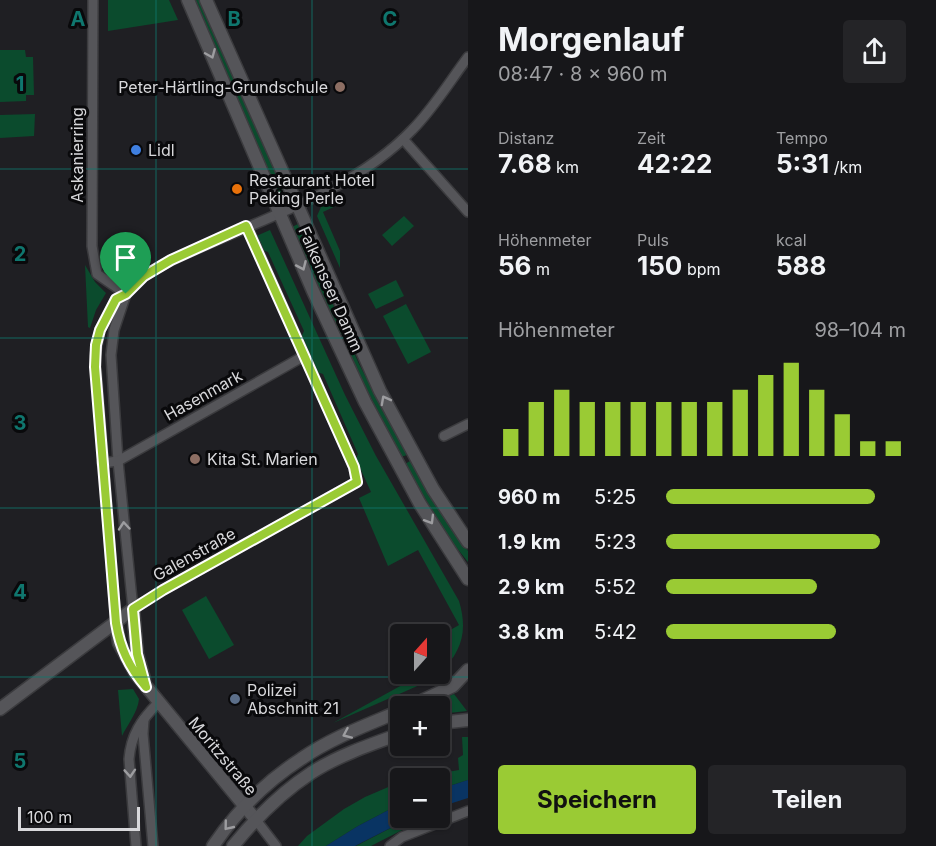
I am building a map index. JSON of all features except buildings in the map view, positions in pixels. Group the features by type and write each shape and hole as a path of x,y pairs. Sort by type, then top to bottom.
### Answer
{"main road":[{"name":"Falkenseer Damm","path":"188,0 279,213 365,402 420,504 468,579"},
{"name":"Falkenseer Damm","path":"206,0 380,391 437,496 468,542"},
{"name":"Galenstraße","path":"0,710 133,609"},
{"name":"Moritzstraße","path":"133,609 137,654 146,687"},
{"name":"Moritzstraße","path":"116,623 119,644 136,674 256,820"},
{"path":"432,696 449,688 468,670"},
{"path":"213,846 244,807 261,790 301,758 340,737 390,715"},
{"path":"450,722 468,720"},
{"path":"233,846 273,804 312,773 390,738"}],"street":[{"name":"Askanierring","path":"90,0 92,246 97,274 126,294"},
{"path":"116,623 95,367 96,345 107,314 116,299 126,294 144,276 164,264 348,180 374,163 413,130 468,57"},
{"path":"403,139 468,212"},
{"path":"246,226 304,356"},
{"path":"126,294 111,344 118,461 133,609"},
{"path":"96,345 111,344"},
{"name":"Hasenmark","path":"102,464 118,461 304,356"},
{"name":"Galenstraße","path":"133,609 163,590 355,485 357,479 354,467 304,356"},
{"path":"444,436 468,424"},
{"path":"136,846 130,745 136,729 158,703"},
{"path":"144,719 143,734 153,846"},
{"path":"390,846 402,837 468,811"},
{"name":"Moritzstraße","path":"256,820 276,846"}],"green space":[{"path":"108,0 169,0 178,20 108,31"},
{"path":"193,0 200,0 283,191 277,193"},
{"path":"0,50 25,50 26,57 33,57 34,95 26,95 26,101 0,102"},
{"path":"35,114 34,136 0,138 0,115"},
{"path":"338,199 340,203 338,205 323,212 340,251 340,268 317,216 321,207"},
{"path":"404,216 414,226 392,246 382,235"},
{"path":"298,224 359,364 407,455 401,457 355,366 292,227"},
{"path":"270,230 345,395 376,456 459,601 463,631 458,648 450,662 450,630 459,625 418,550 388,566 359,498 371,492 356,459 358,454 323,374 314,371 300,340 304,331 268,252 259,249 254,237"},
{"path":"85,265 95,282 106,293 96,310 90,328 88,327"},
{"path":"396,280 404,296 376,309 368,294"},
{"path":"406,304 431,352 408,364 383,316"},
{"path":"410,461 468,551 468,562 448,537 405,464"},
{"path":"206,596 234,645 209,659 182,610"},
{"path":"404,684 422,684 390,696 390,698 333,723"},
{"path":"133,689 139,699 138,704 122,736 118,690"},
{"path":"454,694 467,711 450,713 450,696"},
{"path":"462,737 468,737 468,780 450,786 450,772 459,770 458,758 463,755"},
{"path":"390,786 390,809 326,846 298,846 307,836 365,797"},
{"path":"391,828 406,828 371,846 356,846"}],"water":[{"path":"468,780 468,798 450,804 450,786"},
{"path":"390,809 390,828 355,846 326,846"}],"place":[{"name":"Peter-Härtling-Grundschule","path":"340,87"},
{"name":"Lidl","path":"136,150"},
{"name":"Restaurant Hotel Peking Perle","path":"237,189"},
{"name":"Kita St. Marien","path":"195,459"},
{"name":"Polizei Abschnitt 21","path":"235,699"}],"route":[{"path":"246,226 354,467 357,479 355,485 163,590 133,609 137,654 146,687 119,644 95,367 96,345 100,330 116,299 126,294 135,283 164,264 246,226"}]}
